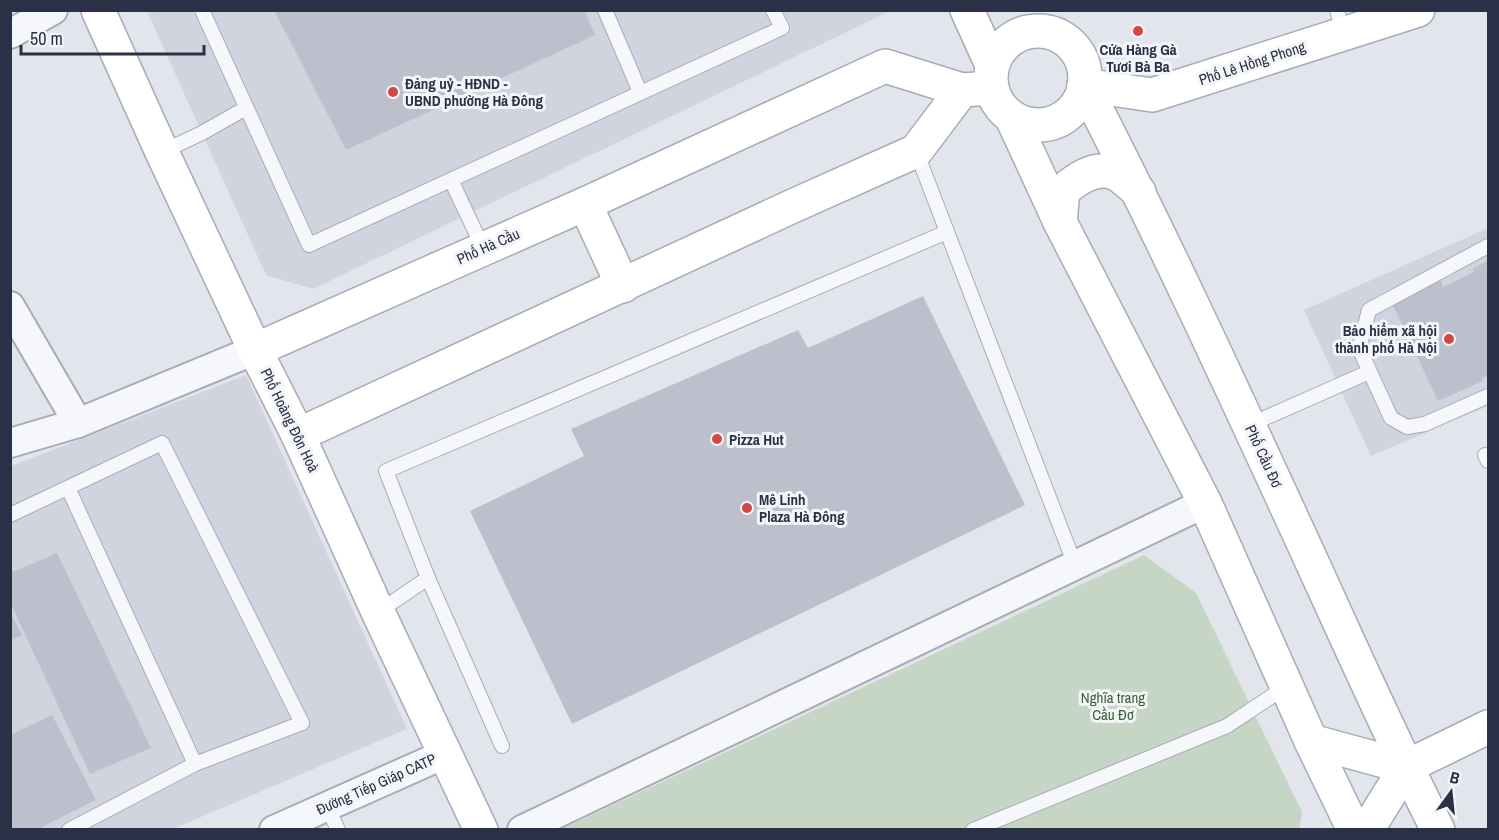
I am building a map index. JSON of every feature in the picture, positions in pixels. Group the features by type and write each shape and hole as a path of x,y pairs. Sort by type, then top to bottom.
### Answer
{"street":[{"path":"10,34 53,10"},
{"name":"Phố Hoàng Đôn Hoà","path":"98,10 162,152 255,350 298,435 378,612 481,830"},
{"path":"298,435 916,151 982,81 999,51 1009,40 1023,33 1039,31 1050,22 1078,54 1084,69 1084,85 1080,100 1070,113 1057,122 1041,125 1026,124 1012,118 1001,108 982,81 967,10"},
{"name":"Phố Lê Hồng Phong","path":"1084,85 1152,95 1340,22 1419,10"},
{"name":"Phố Hà Cầu","path":"10,443 78,423 255,350 585,204 885,66 982,81"},
{"name":"Phố Cầu Đơ","path":"1084,85 1139,192 1406,767 1438,830"},
{"path":"1012,118 1060,222 1205,503 1311,741 1354,830"},
{"path":"1060,222 1063,191 1075,180 1099,171 1113,172 1139,192"},
{"path":"585,204 623,286"},
{"path":"10,306 78,423"},
{"path":"522,830 1205,503"},
{"path":"1367,830 1406,767 1488,727"},
{"path":"1311,741 1406,767"},
{"name":"Đường Tiếp Giáp CATP","path":"274,830 333,818 445,754"}],"lane":[{"path":"202,10 309,245 782,28 773,10"},
{"path":"606,10 640,92"},
{"path":"162,152 246,108"},
{"path":"916,151 1075,565"},
{"path":"451,180 483,248"},
{"path":"502,746 428,578 386,471 947,232"},
{"path":"1488,246 1369,310 1359,348 1391,418 1407,427 1425,424 1488,396"},
{"path":"1249,425 1369,372"},
{"path":"10,515 162,443 302,723 195,764 69,830"},
{"path":"68,488 195,764"},
{"path":"378,612 428,578"},
{"path":"974,830 1227,726 1287,686"}],"shaded area":[{"path":"147,11 890,11 313,289 266,275"},
{"path":"1488,228 1488,406 1371,456 1304,310"},
{"path":"246,375 407,729 173,829 11,830 11,466"}],"green space":[{"name":"Nghĩa trang Cầu Đơ","path":"1144,555 1196,593 1302,812 1299,830 560,830"}],"building":[{"name":"Đảng uỷ - HĐND - UBND phường Hà Đông","path":"274,10 584,10 595,35 346,150"},
{"name":"Bảo hiểm xã hội thành phố Hà Nội","path":"1488,261 1488,375 1482,378 1483,381 1438,401 1392,303 1441,281 1443,287 1474,272 1473,268"},
{"name":"Mê Linh Plaza Hà Đông","path":"923,296 1025,505 572,724 470,511 584,456 571,429 798,330 808,348"},
{"path":"57,553 151,748 90,774 10,602 10,573"},
{"path":"10,612 22,635 10,641"},
{"path":"52,715 96,800 36,830 10,830 10,735"}],"place":[{"name":"Cửa Hàng Gà Tươi Bà Ba","path":"1138,31"},
{"name":"Đảng uỷ - HĐND - UBND phường Hà Đông","path":"393,92"},
{"name":"Bảo hiểm xã hội thành phố Hà Nội","path":"1449,339"},
{"name":"Pizza Hut","path":"717,439"},
{"name":"Mê Linh Plaza Hà Đông","path":"747,508"}]}
